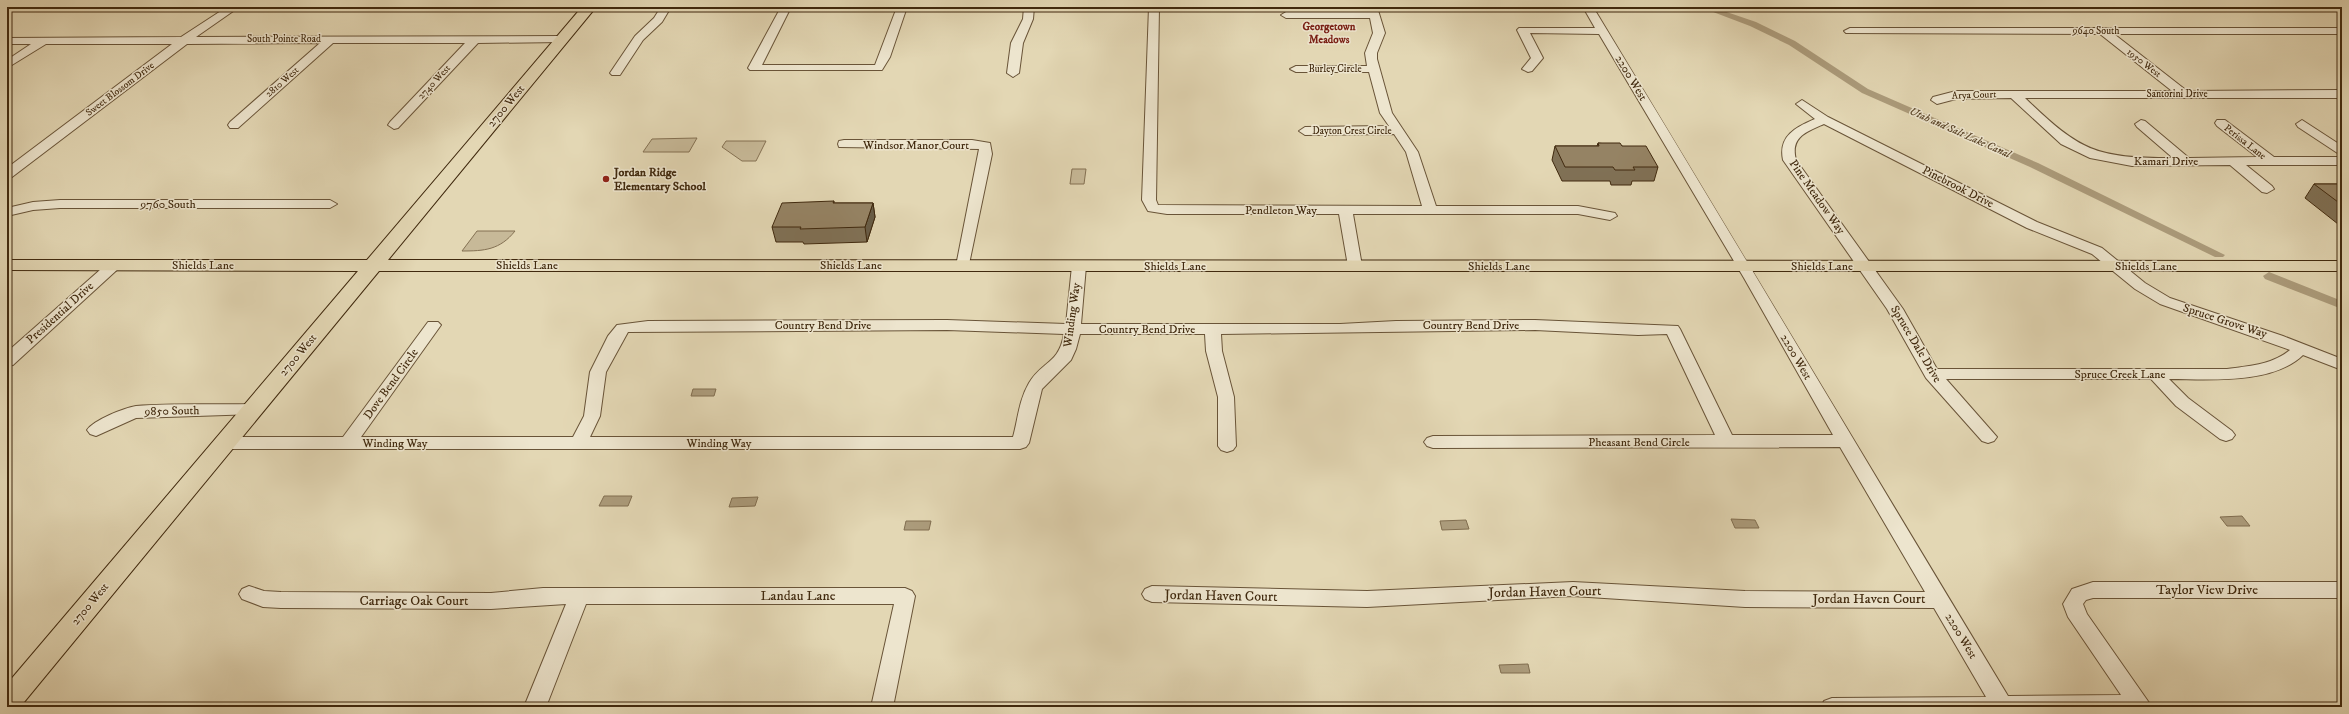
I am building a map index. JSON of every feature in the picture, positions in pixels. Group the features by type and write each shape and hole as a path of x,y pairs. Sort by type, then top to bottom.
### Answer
{"main road":[{"name":"2700 West","path":"7,703 589,7"},
{"name":"Shields Lane","path":"7,265 2342,266"}],"street":[{"name":"Sweet Blossom Drive","path":"7,174 186,39 234,7"},
{"path":"616,73 639,38 658,20 666,7"},
{"path":"786,7 754,68 815,70 878,68 883,62 893,27 902,7"},
{"path":"1013,73 1017,43 1028,19 1029,7"},
{"name":"Pendleton Way","path":"1154,7 1149,200 1152,208 1167,210 1578,210 1610,216"},
{"name":"2200 West","path":"1588,7 2003,706"},
{"path":"1286,15 1373,11 1379,33 1371,53 1386,113 1399,130 1412,152 1430,210"},
{"path":"1528,69 1537,58 1523,30 1602,31"},
{"name":"9640 South","path":"1850,31 2342,31"},
{"name":"1950 West","path":"2103,31 2184,94"},
{"name":"South Pointe Road","path":"7,42 186,39 562,40"},
{"name":"2810 West","path":"234,125 331,39"},
{"name":"2740 West","path":"394,125 474,40"},
{"path":"7,65 43,42"},
{"name":"Burley Circle","path":"1296,69 1374,69"},
{"name":"Santorini Drive","path":"2013,94 2342,94"},
{"name":"Arya Court","path":"1937,100 1956,95 2013,94"},
{"name":"Kamari Drive","path":"2013,94 2060,138 2083,152 2122,161 2342,162"},
{"name":"Pinebrook Drive","path":"1802,104 1824,120 1837,125 2032,225 2088,246 2114,266"},
{"name":"Pine Meadow Way","path":"1824,120 1803,128 1793,136 1788,144 1788,155 1865,266"},
{"path":"2141,124 2185,162"},
{"name":"Perissa Lane","path":"2221,124 2270,162"},
{"path":"2302,124 2342,152"},
{"name":"Dayton Crest Circle","path":"1305,131 1399,130"},
{"name":"Windsor Manor Court","path":"844,144 985,146 986,154 963,266"},
{"path":"2233,162 2267,189"},
{"name":"9760 South","path":"7,212 33,206 60,204 330,204"},
{"path":"1345,210 1355,266"},
{"name":"Presidential Drive","path":"7,362 114,265"},
{"name":"Winding Way","path":"225,443 1020,442 1026,427 1031,395 1034,387 1065,356 1069,348 1079,266"},
{"name":"Spruce Dale Drive","path":"1865,266 1895,309 1932,374 1988,437"},
{"name":"Spruce Grove Way","path":"2114,266 2147,291 2175,305 2301,348 2342,364"},
{"name":"Dove Bend Circle","path":"348,443 433,325"},
{"name":"Country Bend Drive","path":"579,443 592,416 600,368 616,336 623,328 648,326 947,325 1072,329 1213,329 1535,325 1638,330 1672,329 1727,442"},
{"path":"1213,329 1214,351 1226,397 1227,446"},
{"name":"Spruce Creek Lane","path":"1932,374 2227,374 2255,370 2289,359 2301,348"},
{"path":"2155,374 2182,402 2226,435"},
{"name":"9850 South","path":"96,430 120,416 134,412 253,410"},
{"name":"Pheasant Bend Circle","path":"1433,442 1845,442"},
{"name":"Jordan Haven Court","path":"1152,594 1367,599 1573,589 1738,599 1939,600"},
{"name":"Taylor View Drive","path":"2140,706 2078,617 2074,604 2075,598 2079,594 2093,590 2342,590"},
{"name":"Carriage Oak Court","path":"249,594 263,599 297,600 491,601 543,596 579,596"},
{"path":"535,707 579,596"},
{"name":"Landau Lane","path":"579,596 905,596 882,707"},
{"path":"1832,707 2140,706"}],"shaded area":[{"path":"697,138 689,152 643,152 652,139"},
{"path":"726,141 766,141 756,161 742,161 722,147"},
{"path":"1072,169 1086,169 1084,184 1070,184"},
{"path":"477,231 515,231 497,246 477,251 462,251"},
{"path":"693,389 716,389 714,396 691,396"},
{"path":"604,496 632,496 628,506 599,506"},
{"path":"758,497 755,506 729,507 732,498"},
{"path":"2242,516 2250,526 2227,526 2220,517"},
{"path":"1731,519 1755,520 1759,528 1735,528"},
{"path":"1466,520 1469,529 1442,530 1440,521"},
{"path":"906,521 931,521 929,530 904,530"},
{"path":"1528,664 1530,673 1501,673 1499,665"}],"building":[{"path":"1598,143 1620,143 1622,146 1646,146 1658,167 1633,167 1635,170 1615,170 1613,167 1565,167 1555,146 1599,146"},
{"path":"2314,184 2342,184 2342,205"},
{"path":"834,201 833,203 873,203 865,227 800,229 801,227 772,227 782,203"}],"waterway":[{"name":"Utah and Salt Lake Canal","path":"1704,7 1753,24 1792,43 1865,91 2034,165 2219,255"},
{"name":"Utah and Salt Lake Canal","path":"2269,276 2342,305"}],"place":[{"name":"Jordan Ridge Elementary School","path":"606,179"}],"district":[{"name":"Georgetown Meadows","path":"1329,33"}]}
